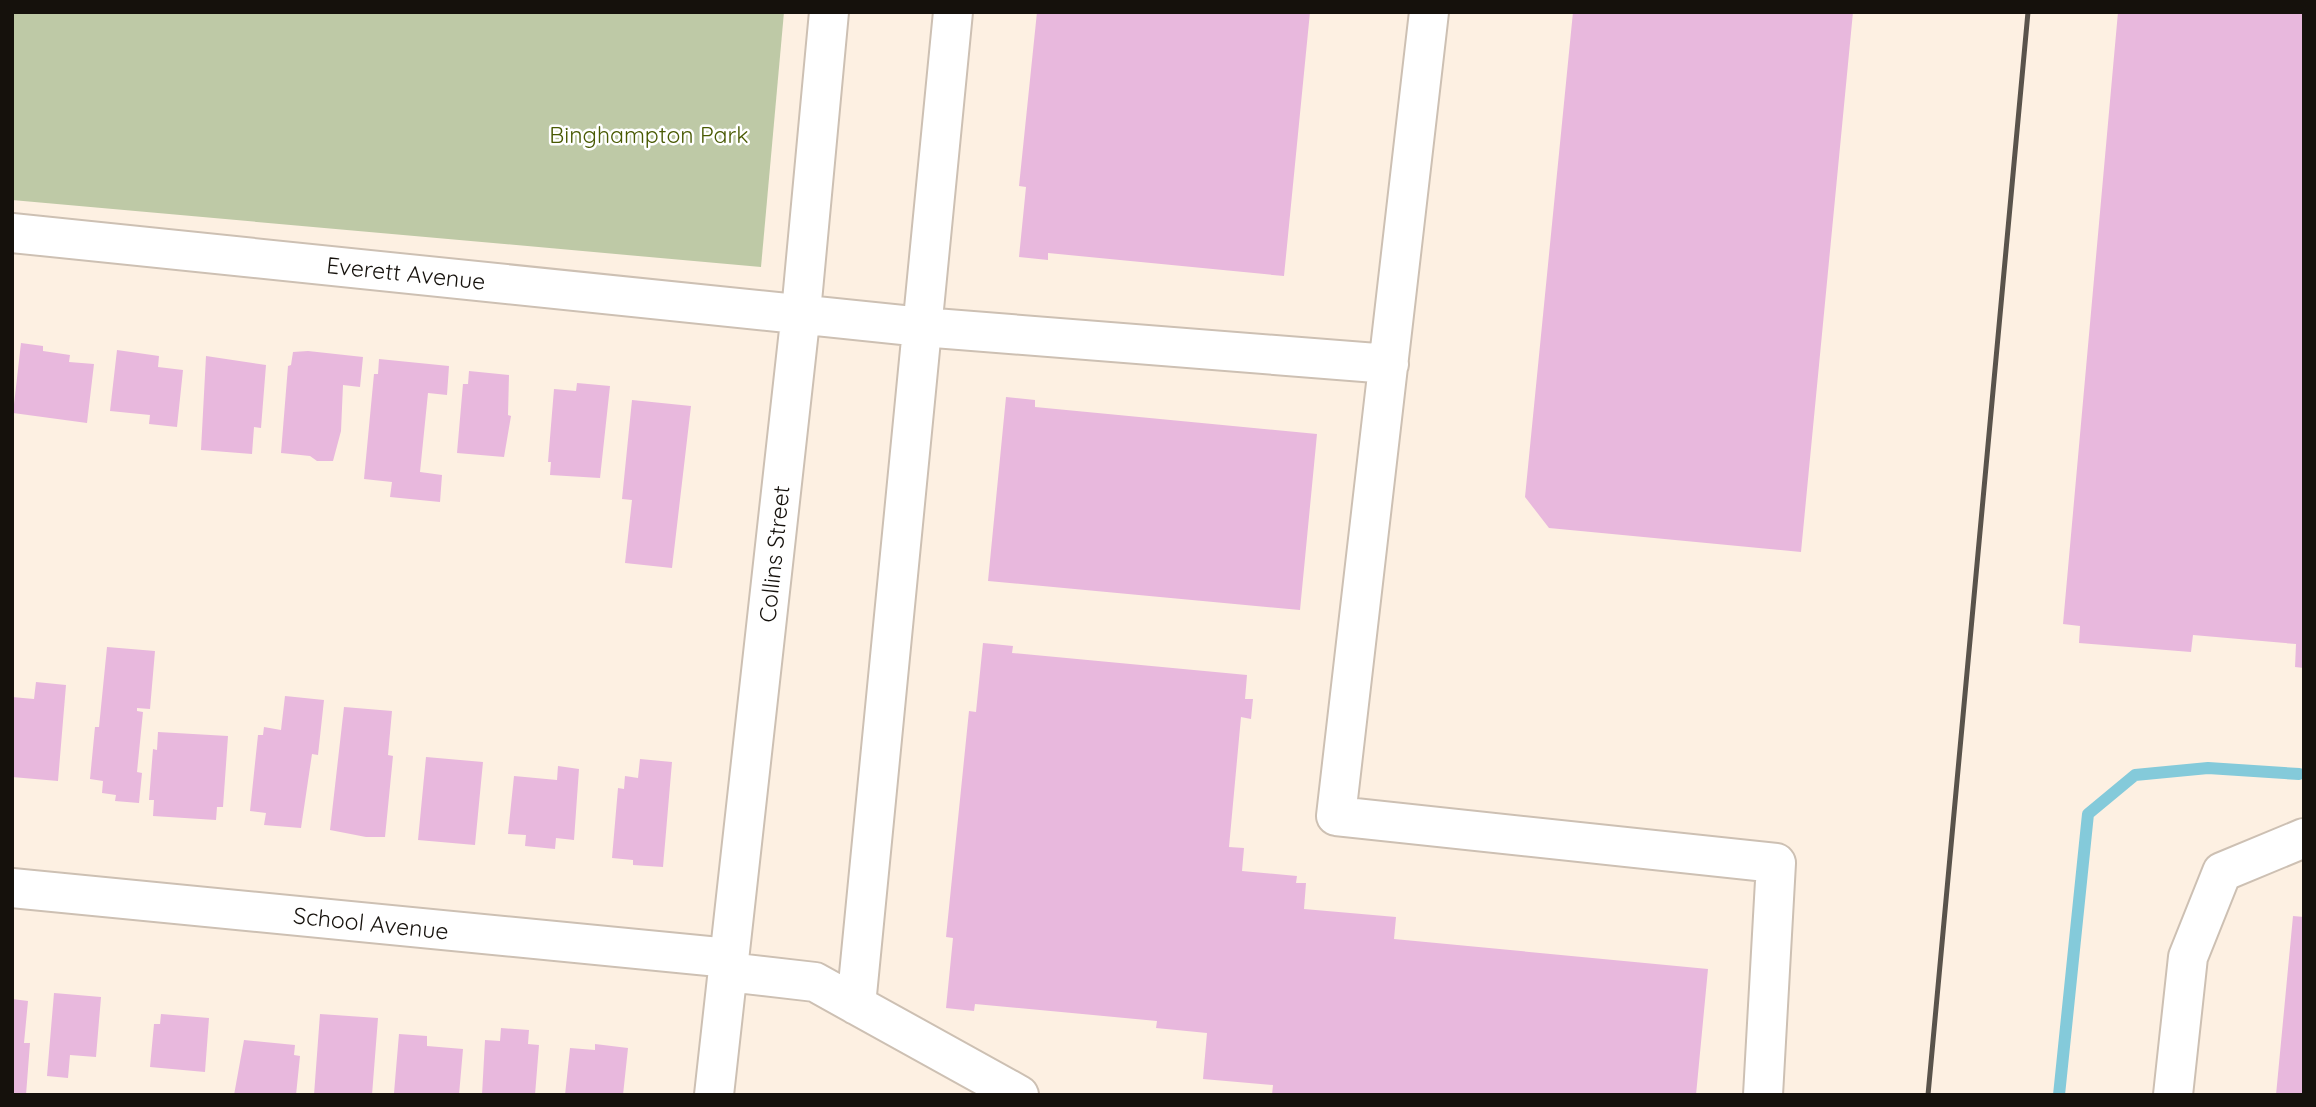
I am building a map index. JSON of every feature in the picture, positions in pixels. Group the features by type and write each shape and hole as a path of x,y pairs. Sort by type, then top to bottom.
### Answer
{"street":[{"name":"Collins Street","path":"714,1095 800,313 829,12"},
{"path":"856,1004 953,12"},
{"path":"1429,12 1336,816 1776,863 1763,1095"},
{"name":"Everett Avenue","path":"12,233 922,327 1389,364"},
{"path":"2173,1095 2188,957 2222,872 2304,838"},
{"name":"School Avenue","path":"12,888 728,965 815,982 1019,1095"}],"green space":[{"name":"Binghampton Park","path":"12,12 784,12 761,267 12,200"}],"building":[{"path":"1037,12 1310,12 1284,276 1048,253 1048,260 1019,257 1026,187 1019,186"},
{"path":"1573,12 1853,12 1801,552 1549,528 1525,497"},
{"path":"2118,12 2304,12 2304,668 2295,667 2296,644 2193,635 2191,652 2079,643 2080,626 2063,624"},
{"path":"21,343 43,346 43,351 70,355 69,362 94,364 87,423 13,413"},
{"path":"117,350 159,356 158,367 183,370 177,427 149,424 150,415 110,411"},
{"path":"293,352 363,357 360,387 343,385 341,431 333,461 317,461 310,456 281,453 288,366 291,365"},
{"path":"206,356 266,365 261,428 254,427 252,454 201,450"},
{"path":"379,359 449,366 447,395 428,393 420,472 442,475 440,502 390,497 392,482 364,479 374,374 378,374"},
{"path":"469,371 509,375 508,415 511,416 504,457 457,453 463,384 468,384"},
{"path":"577,383 610,386 600,478 550,475 551,462 548,462 554,389 576,391"},
{"path":"1006,397 1035,400 1035,407 1317,434 1300,610 988,581"},
{"path":"632,400 691,406 672,568 625,563 632,500 622,499"},
{"path":"983,643 1013,646 1012,653 1247,675 1245,699 1253,699 1251,719 1241,717 1229,847 1244,848 1242,871 1297,876 1296,883 1306,883 1304,909 1396,917 1394,939 1708,969 1696,1095 1272,1095 1273,1085 1203,1079 1207,1033 1156,1028 1157,1021 975,1004 974,1011 946,1008 953,938 946,937 969,711 976,712"},
{"path":"107,647 155,651 150,709 137,708 137,711 143,712 137,772 142,773 139,803 115,801 116,795 102,793 103,781 90,779 95,727 99,727"},
{"path":"36,682 66,685 58,781 12,777 12,697 34,699"},
{"path":"285,696 324,700 318,755 312,754 301,828 264,825 266,813 250,811 258,735 263,735 264,727 281,730"},
{"path":"344,707 392,711 388,755 393,756 385,837 366,837 330,830"},
{"path":"158,732 228,736 223,807 217,807 216,820 153,816 154,800 149,800 153,749 157,750"},
{"path":"426,757 483,762 475,845 418,840"},
{"path":"640,759 672,762 663,867 633,865 633,860 612,858 618,788 624,789 625,776 638,778"},
{"path":"558,766 579,769 574,840 556,838 555,849 525,846 526,835 508,834 514,776 557,780"},
{"path":"2293,916 2304,917 2304,1095 2276,1095"},
{"path":"54,993 101,997 96,1057 70,1055 68,1078 47,1076"},
{"path":"12,999 28,1001 24,1043 30,1043 26,1095 12,1095"},
{"path":"161,1014 209,1018 205,1072 150,1067 154,1024 160,1024"},
{"path":"320,1014 378,1018 372,1095 314,1095"},
{"path":"501,1028 529,1030 528,1044 539,1045 535,1095 482,1095 485,1040 500,1041"},
{"path":"399,1034 427,1036 427,1046 463,1049 459,1095 394,1093"},
{"path":"244,1040 295,1045 294,1055 300,1056 296,1095 234,1095"},
{"path":"595,1044 628,1048 623,1095 565,1095 570,1048 595,1050"}],"waterway":[{"path":"2059,1095 2088,814 2135,775 2208,768 2299,774"}],"railway":[{"path":"1928,1095 2028,12"}]}
